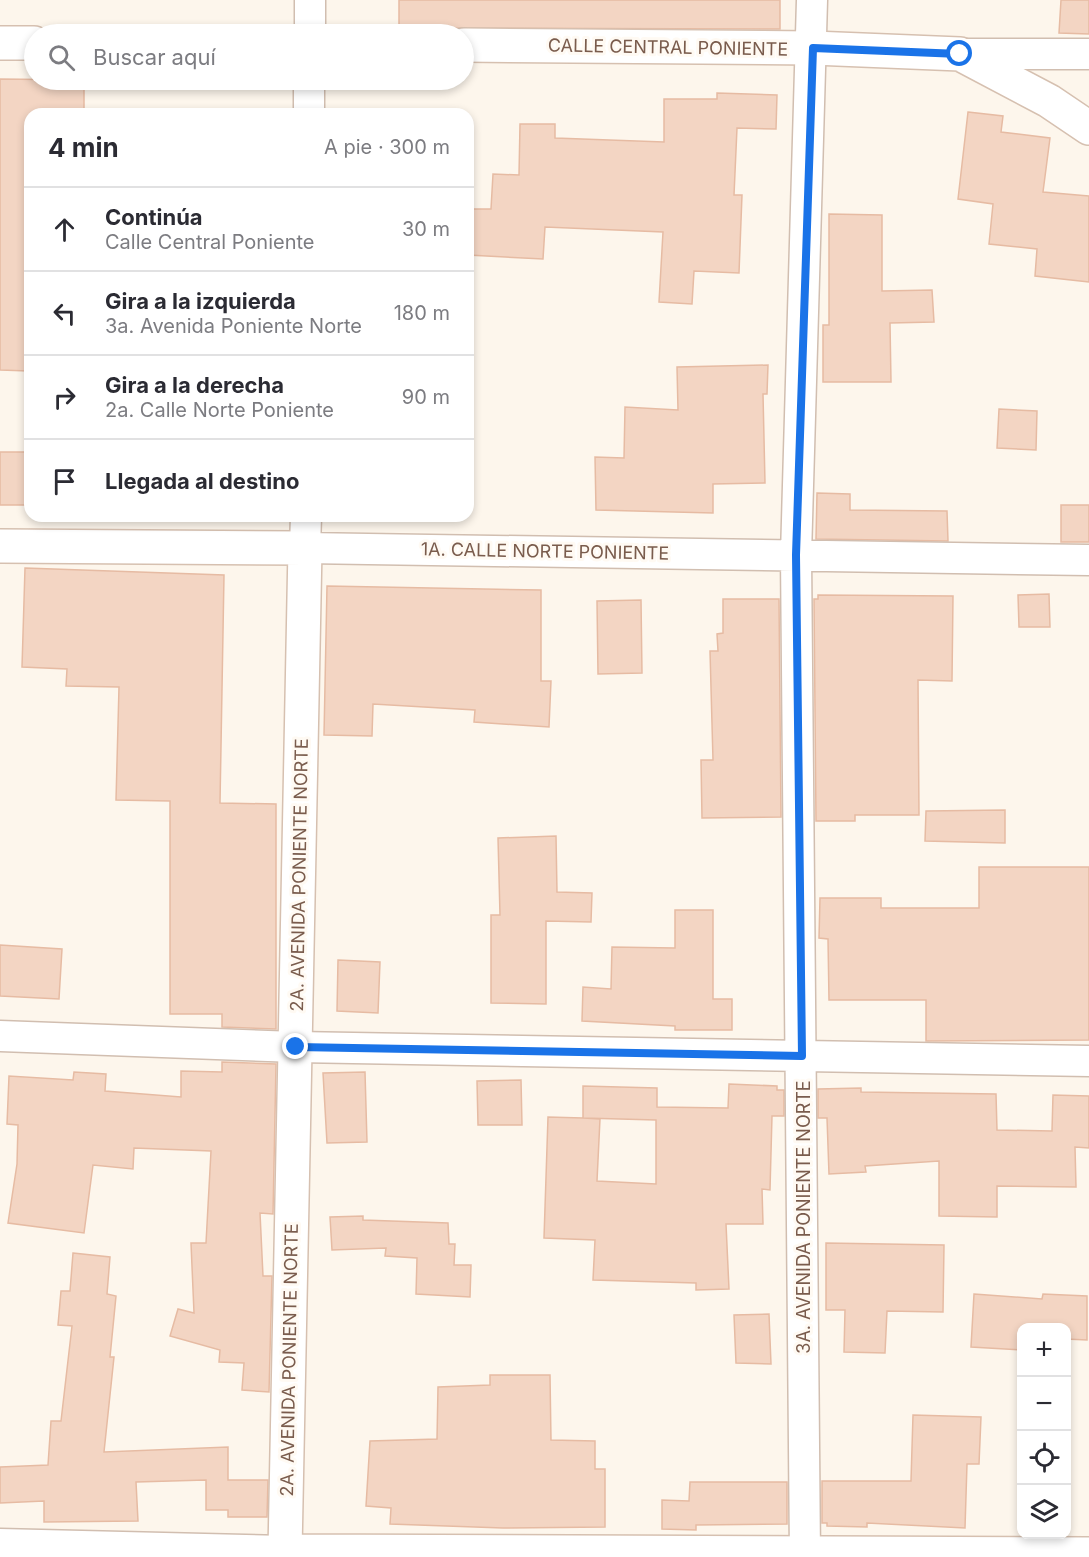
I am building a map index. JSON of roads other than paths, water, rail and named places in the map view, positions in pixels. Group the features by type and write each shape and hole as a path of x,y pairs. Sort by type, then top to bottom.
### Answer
{"main road":[{"path":"0,42 24,43"},
{"name":"CALLE CENTRAL PONIENTE","path":"474,45 813,48 960,54"},
{"path":"960,54 1049,101 1089,128"},
{"name":"1A. CALLE NORTE PONIENTE","path":"0,546 306,532"},
{"name":"2A. AVENIDA PONIENTE NORTE","path":"285,1554 306,532"},
{"path":"285,1554 1089,1554"}],"street":[{"path":"310,0 310,24"},
{"name":"3A. AVENIDA PONIENTE NORTE","path":"805,1555 796,555 813,48 812,0"},
{"name":"CALLE CENTRAL PONIENTE","path":"960,54 1089,54"},
{"path":"309,90 309,108"},
{"name":"1A. CALLE NORTE PONIENTE","path":"306,532 796,555 1089,560"},
{"path":"0,1036 296,1047 1089,1060"},
{"path":"0,1544 285,1554"}]}
